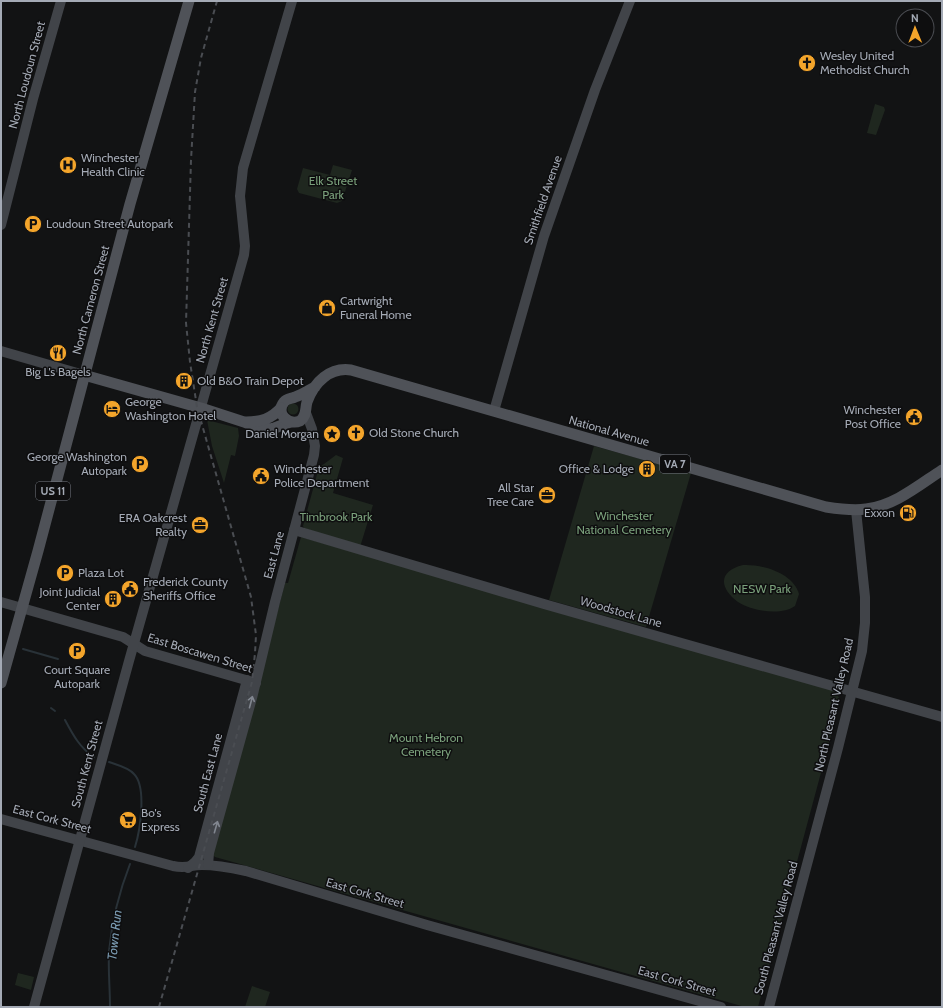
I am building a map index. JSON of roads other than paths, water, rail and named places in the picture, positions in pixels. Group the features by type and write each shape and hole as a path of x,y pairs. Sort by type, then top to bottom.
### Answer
{"main road":[{"name":"North Cameron Street","path":"22,607 130,204 189,1"},
{"name":"National Avenue","path":"315,387 325,376 333,371 343,369 351,370 826,506 856,510 885,504 902,496 942,470"},
{"name":"VA 7","path":"84,375 201,408 244,422 256,428 265,429 272,429 302,419 315,387"},
{"name":"VA 7","path":"244,422 257,422 269,418 276,414 285,402 315,387"},
{"path":"294,398 302,400 306,410"},
{"path":"281,408 284,418 294,422"},
{"name":"US 11","path":"1,683 22,607"}],"street":[{"name":"North Loudoun Street","path":"1,225 33,99 61,1"},
{"name":"North Kent Street","path":"134,644 244,255 245,246 240,196 243,168 292,1"},
{"name":"Smithfield Avenue","path":"494,411 544,236 591,102 630,1"},
{"path":"1,351 84,375"},
{"name":"East Lane","path":"251,682 275,602 314,455 315,446 313,433 306,410"},
{"path":"294,422 313,433"},
{"name":"North Pleasant Valley Road","path":"809,855 862,651 865,610 856,510"},
{"name":"Woodstock Lane","path":"294,530 478,585 942,717"},
{"name":"East Boscawen Street","path":"1,602 123,638 145,651 251,682"},
{"name":"South Kent Street","path":"34,1007 134,644"},
{"name":"South East Lane","path":"208,865 209,853 251,682"},
{"name":"South East Lane","path":"188,868 196,862 198,857 251,682"},
{"name":"East Cork Street","path":"1,819 173,866 188,868 208,865 229,867 246,871 447,930 721,1007"},
{"name":"South Pleasant Valley Road","path":"769,1007 809,855"}],"waterway":[{"name":"Town Run","path":"23,649 58,659"},
{"name":"Town Run","path":"51,708 55,711"},
{"name":"Town Run","path":"65,720 81,745 94,757"},
{"name":"Town Run","path":"109,762 129,770 138,780 141,809 139,831 135,847"},
{"name":"Town Run","path":"110,1007 110,940 116,907 130,864"}],"railway":[{"path":"159,1007 252,682 255,653 256,635 251,597 197,407 186,323 191,160 195,92 201,58 217,1"}],"place":[{"name":"Wesley United Methodist Church","path":"807,63"},
{"name":"Winchester Health Clinic","path":"68,165"},
{"name":"Loudoun Street Autopark","path":"33,224"},
{"name":"Cartwright Funeral Home","path":"327,308"},
{"name":"Big L's Bagels","path":"58,353"},
{"name":"Old B&O Train Depot","path":"184,381"},
{"name":"George Washington Hotel","path":"112,409"},
{"name":"Winchester Post Office","path":"914,417"},
{"name":"Old Stone Church","path":"356,433"},
{"name":"Daniel Morgan","path":"332,434"},
{"name":"George Washington Autopark","path":"140,464"},
{"name":"Office & Lodge","path":"647,469"},
{"name":"Winchester Police Department","path":"261,476"},
{"name":"All Star Tree Care","path":"547,495"},
{"name":"Exxon","path":"908,513"},
{"name":"ERA Oakcrest Realty","path":"200,525"},
{"name":"Plaza Lot","path":"65,573"},
{"name":"Frederick County Sheriffs Office","path":"130,589"},
{"name":"Joint Judicial Center","path":"113,599"},
{"name":"Court Square Autopark","path":"77,651"},
{"name":"Bo's Express","path":"128,820"}],"park label":[{"name":"Elk Street Park","path":"333,188"},
{"name":"Timbrook Park","path":"336,517"},
{"name":"Winchester National Cemetery","path":"624,523"},
{"name":"NESW Park","path":"762,589"},
{"name":"Mount Hebron Cemetery","path":"426,745"}]}
